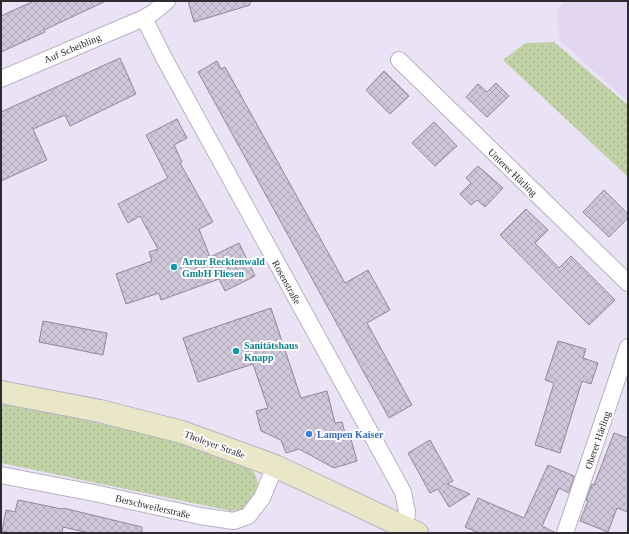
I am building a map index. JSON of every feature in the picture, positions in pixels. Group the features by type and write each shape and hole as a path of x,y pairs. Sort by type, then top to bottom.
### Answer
{"main road":[{"name":"Tholeyer Straße","path":"1,392 100,412 182,432 275,466 410,530"}],"street":[{"name":"Auf Scheibling","path":"1,79 144,18 167,1"},
{"name":"Rosenstraße","path":"144,18 164,58 403,492 410,530"},
{"name":"Unterer Härling","path":"399,60 628,283"},
{"name":"Oberer Härling","path":"565,533 628,347"},
{"name":"Berschweilerstraße","path":"1,475 200,516 234,521 248,516 262,498 275,466"}],"shaded area":[{"path":"565,1 628,1 628,102 560,40 556,12"}],"green space":[{"path":"554,42 628,105 628,177 503,60 525,43"},
{"path":"1,402 176,440 249,465 256,476 259,488 253,504 243,509 231,511 1,463"}],"building":[{"path":"34,1 106,1 44,30 45,32 1,52 1,16"},
{"path":"188,1 250,1 250,5 194,22"},
{"path":"120,58 136,94 70,126 65,115 33,129 47,160 1,181 1,112"},
{"path":"217,61 221,69 225,67 345,283 368,270 390,310 367,323 412,405 389,418 198,72"},
{"path":"384,71 409,96 390,114 366,90"},
{"path":"496,83 509,96 487,117 466,97 478,84 487,92"},
{"path":"177,119 187,138 174,145 182,162 180,163 213,222 199,229 210,257 239,243 255,276 225,291 219,279 161,300 159,293 126,304 116,274 152,261 149,252 158,249 140,216 128,223 118,204 168,178 146,135"},
{"path":"434,122 457,146 435,166 412,143"},
{"path":"478,166 503,188 485,207 477,200 471,205 460,194 471,183 466,178"},
{"path":"604,190 628,214 628,218 609,237 583,212"},
{"path":"526,209 548,230 535,243 559,268 571,256 615,300 589,325 500,235"},
{"path":"271,308 301,398 327,391 335,423 342,422 345,433 349,432 357,461 334,468 299,449 286,453 281,440 261,431 256,411 268,408 253,364 198,382 183,338"},
{"path":"43,321 107,333 103,355 39,342"},
{"path":"558,341 586,349 583,358 598,363 591,384 582,381 560,453 535,445 554,383 545,380"},
{"path":"614,433 628,438 628,512 617,508 608,532 580,521 588,501 586,500 592,484 594,485"},
{"path":"430,440 453,481 447,484 470,494 449,507 438,489 430,493 408,453"},
{"path":"548,465 574,476 569,493 559,488 542,526 556,533 479,533 465,527 478,498 524,518"},
{"path":"18,500 63,508 142,527 142,533 89,533 63,527 62,533 11,533 2,531 6,510 15,512"}],"place":[{"name":"Artur Recktenwald GmbH Fliesen","path":"174,267"},
{"name":"Sanitätshaus Knapp","path":"236,351"},
{"name":"Lampen Kaiser","path":"309,434"}]}
